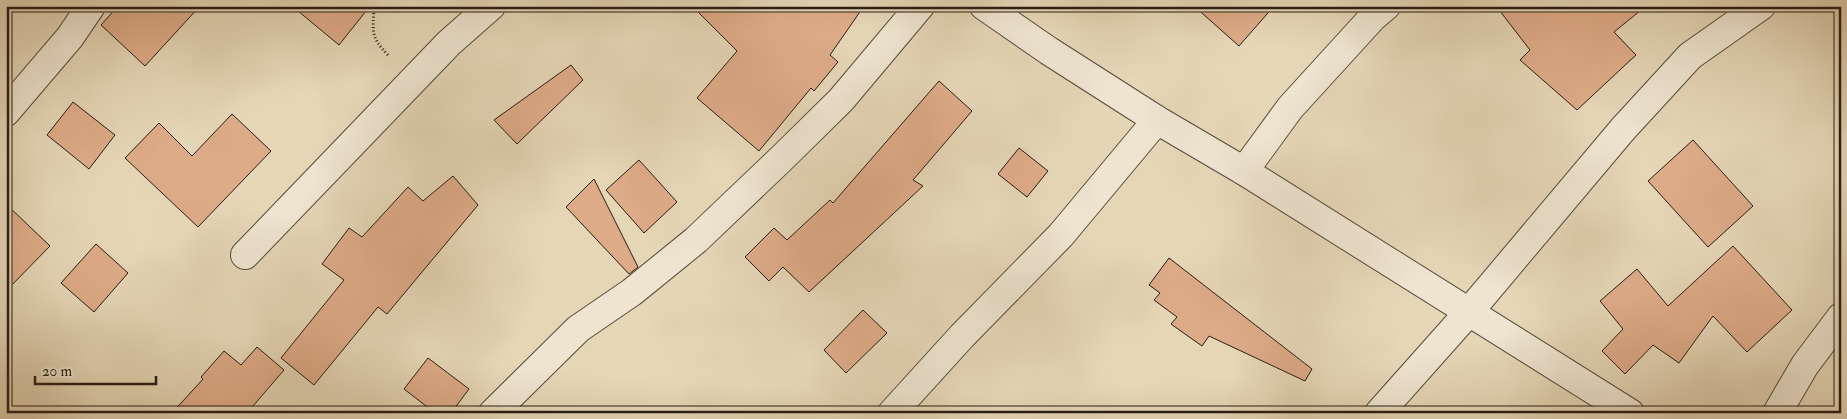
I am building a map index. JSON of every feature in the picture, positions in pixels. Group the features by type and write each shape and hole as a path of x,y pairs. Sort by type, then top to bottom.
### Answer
{"street":[{"path":"6,112 70,37 91,6"},
{"path":"245,256 449,43 491,6"},
{"path":"493,413 578,329 632,292 696,240 841,100 920,6"},
{"path":"984,6 1049,51 1157,120 1244,171 1630,413"},
{"path":"1244,171 1290,108 1373,17 1386,6"},
{"path":"1380,413 1468,313 1623,129 1690,56 1761,6"},
{"path":"892,413 962,336 1061,235 1157,120"},
{"path":"1777,413 1805,365 1841,317"}],"path":[{"path":"374,6 373,28 375,42 413,81"}],"building":[{"path":"118,6 200,6 145,66 101,25"},
{"path":"292,6 370,6 339,45"},
{"path":"692,6 864,6 830,55 838,62 814,91 811,88 759,151 697,98 737,51"},
{"path":"1194,6 1274,6 1239,46"},
{"path":"1496,6 1646,6 1614,32 1636,55 1577,110 1520,60 1530,50"},
{"path":"571,65 583,80 517,144 494,120"},
{"path":"939,81 972,111 913,180 923,186 809,292 783,267 769,281 745,257 774,228 787,240 830,200 833,203"},
{"path":"73,102 115,135 89,169 47,135"},
{"path":"232,114 271,151 198,227 125,158 159,123 192,156"},
{"path":"1693,140 1753,206 1708,247 1648,181"},
{"path":"1019,148 1048,171 1027,197 998,174"},
{"path":"639,160 677,202 644,233 606,190"},
{"path":"453,176 478,205 387,314 378,307 314,385 281,358 344,280 322,264 349,228 362,237 408,187 423,201"},
{"path":"594,179 638,267 629,274 566,207"},
{"path":"6,204 50,246 6,291"},
{"path":"96,244 128,273 94,312 61,283"},
{"path":"1733,246 1792,310 1747,352 1713,316 1679,363 1653,345 1625,374 1602,351 1623,329 1600,301 1637,269 1668,306"},
{"path":"1169,258 1312,369 1305,381 1209,336 1202,346 1171,324 1177,317 1154,300 1160,293 1149,285"},
{"path":"863,310 887,333 846,373 824,350"},
{"path":"257,347 284,370 247,413 172,413 203,379 201,377 224,351 241,365"},
{"path":"428,358 469,389 451,413 435,413 404,389"}]}
